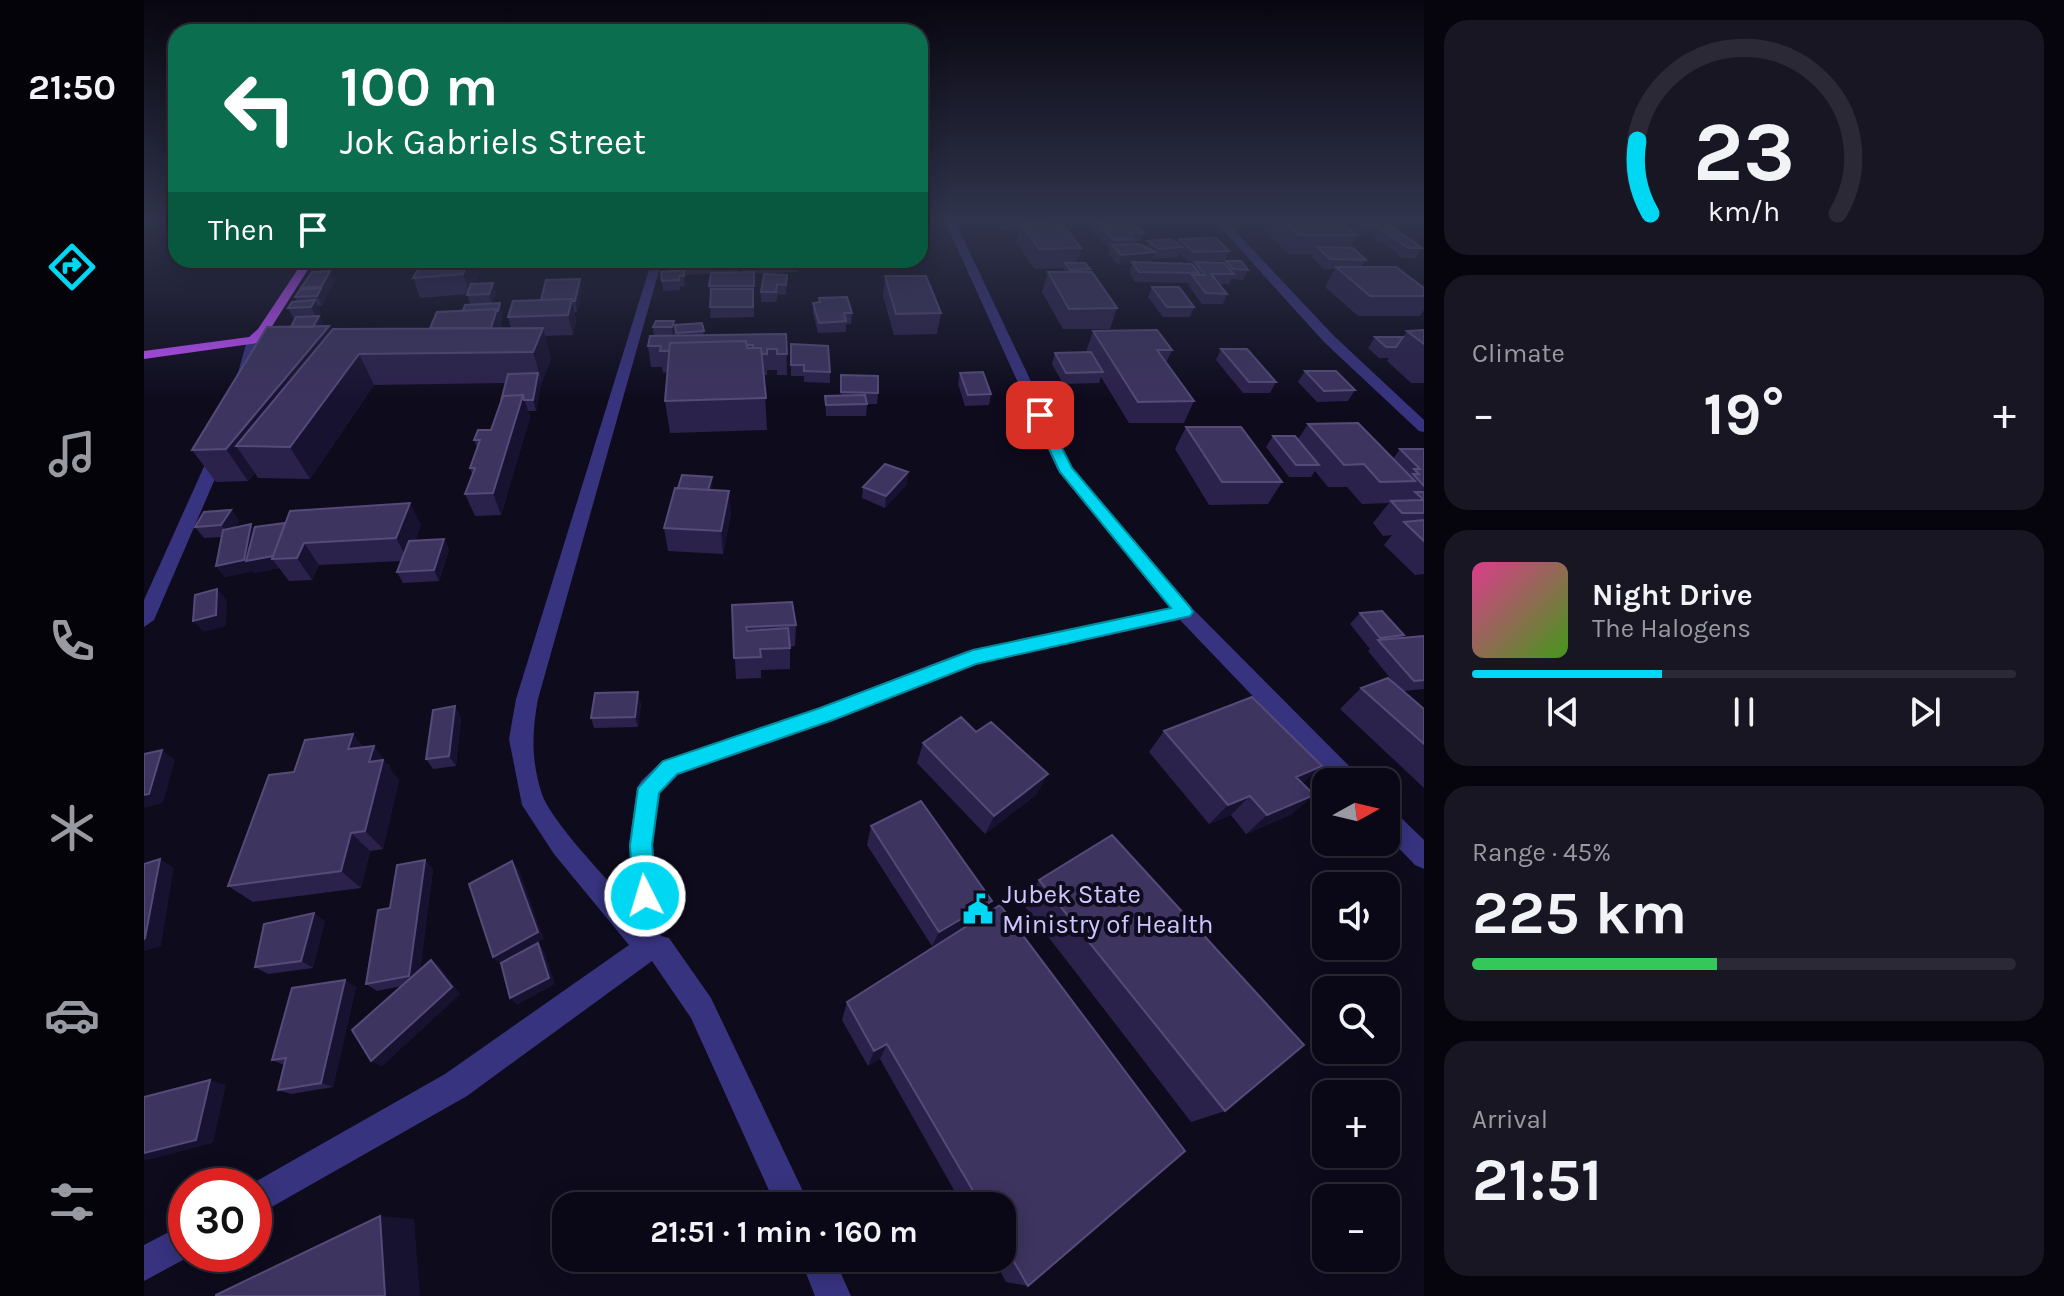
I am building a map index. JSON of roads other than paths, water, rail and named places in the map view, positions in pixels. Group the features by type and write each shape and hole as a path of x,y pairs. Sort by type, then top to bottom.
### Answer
{"main road":[{"path":"144,355 253,340 263,331 296,279"}],"street":[{"path":"649,947 563,846 530,798 520,739 527,699 651,279"},
{"path":"977,279 1065,469 1184,612 1336,768"},
{"path":"1274,279 1329,339 1424,428"},
{"path":"235,404 253,340"},
{"path":"144,620 210,477 225,433"},
{"path":"649,947 641,845 649,788 670,768 826,714 973,657 1184,612"},
{"path":"1400,833 1424,857"},
{"path":"272,1191 456,1085 649,947 659,948 701,1008 786,1192"},
{"path":"144,1264 168,1250"},
{"path":"823,1272 833,1296"}],"place":[{"name":"Jubek State Ministry of Health","path":"978,909"}]}
